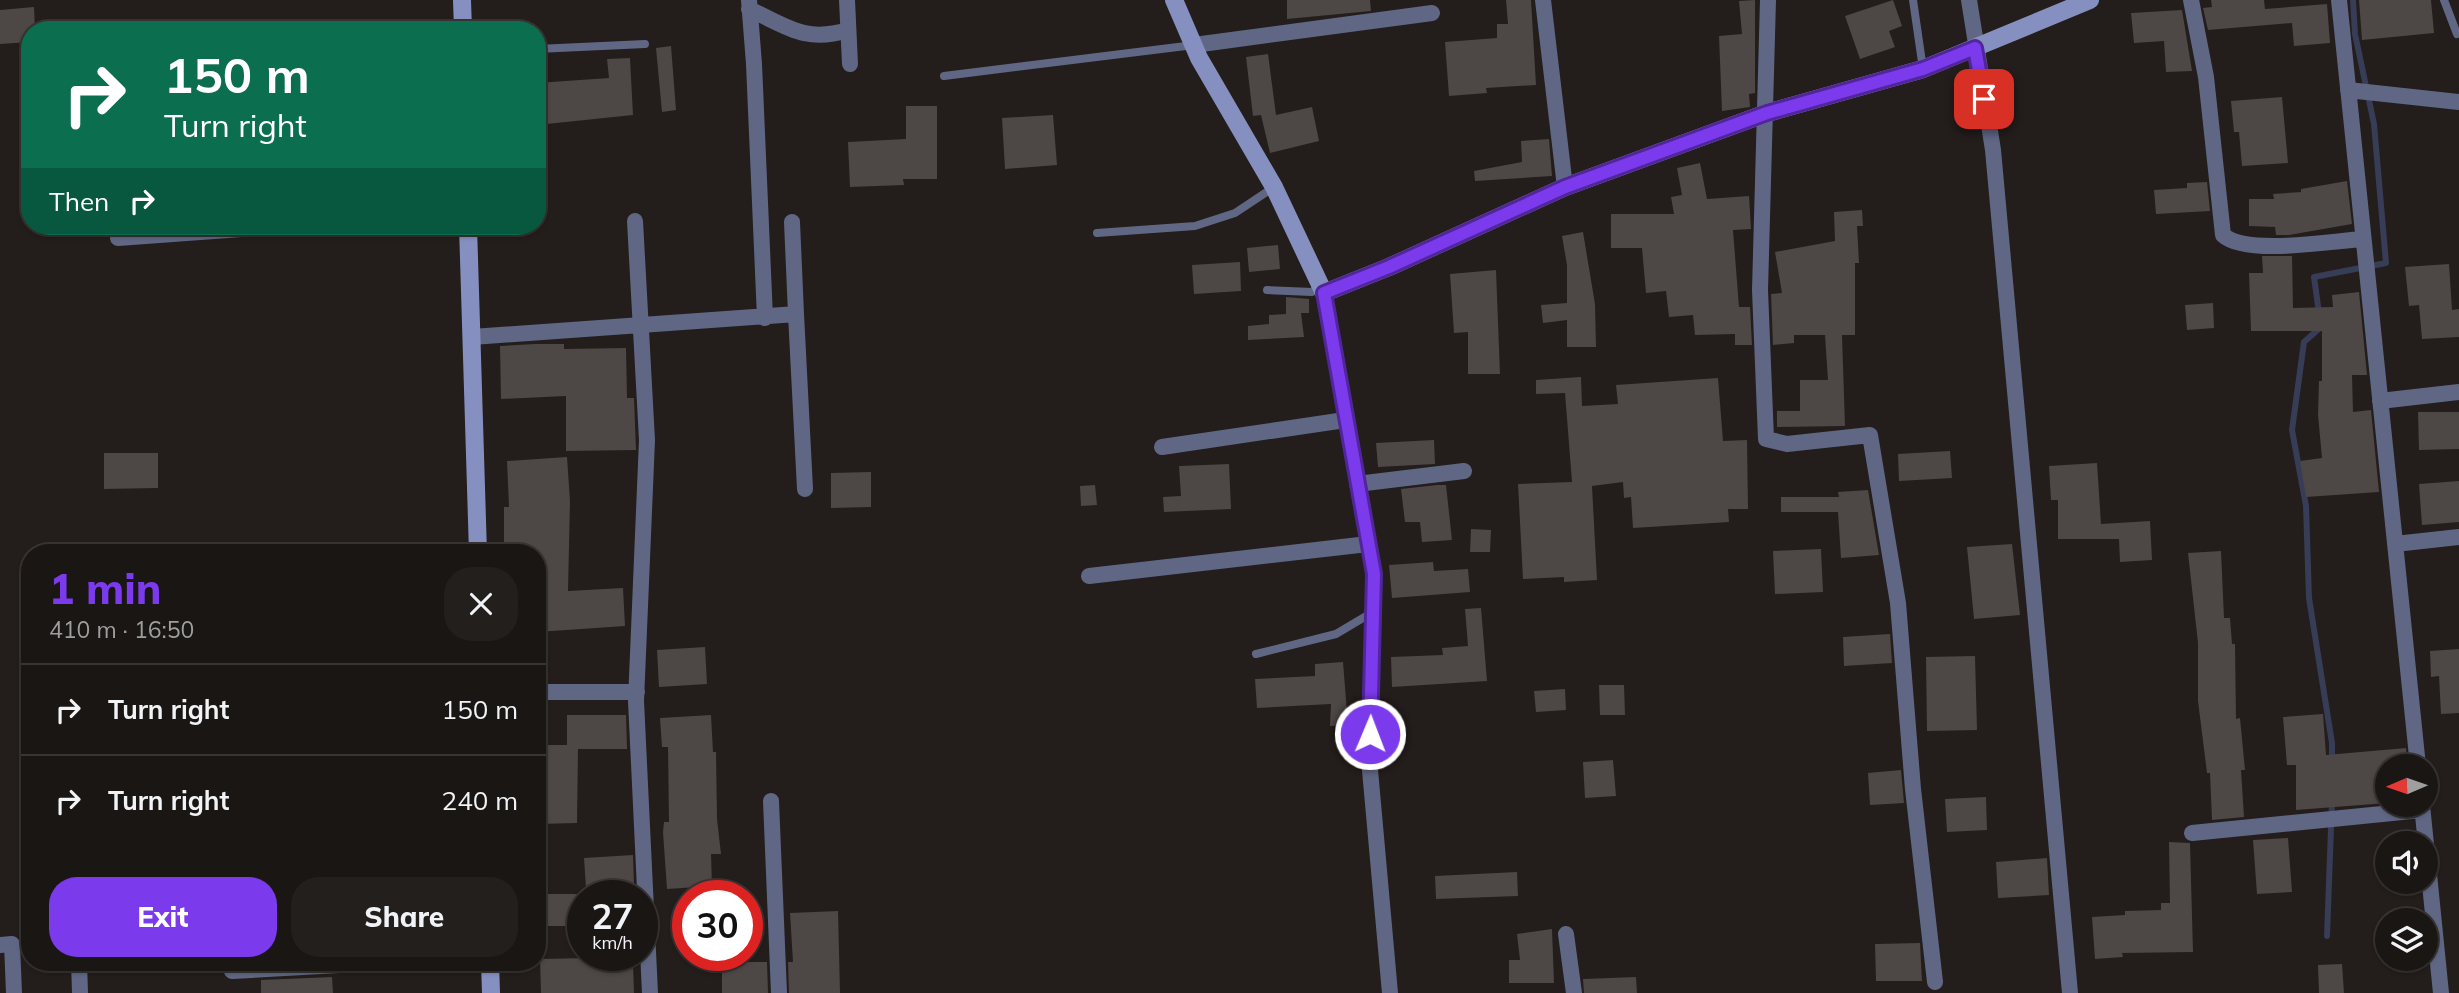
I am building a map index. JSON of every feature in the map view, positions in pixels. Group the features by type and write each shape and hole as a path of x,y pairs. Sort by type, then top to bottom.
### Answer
{"street":[{"path":"463,0 463,21"},
{"path":"847,0 850,64"},
{"path":"1174,0 1194,45 1274,187 1323,288 1374,574 1369,759 1390,993"},
{"path":"1543,0 1565,187"},
{"path":"1768,0 1767,113 1760,290 1766,439 1787,444 1870,435 1898,603 1913,789 1935,982"},
{"path":"1969,0 1993,150 2070,993"},
{"path":"1323,288 1389,267 1565,187 1767,113 1923,69 2090,0"},
{"path":"2191,0 2206,77 2223,235 2230,242 2252,246 2363,239"},
{"path":"2339,0 2417,754"},
{"path":"765,317 749,5 813,37 824,38 848,30"},
{"path":"1194,45 1432,13"},
{"path":"2348,90 2459,102"},
{"path":"635,220 647,440 637,692 650,993"},
{"path":"792,222 805,489"},
{"path":"118,238 160,235"},
{"path":"468,235 478,544"},
{"path":"472,337 796,314"},
{"path":"2380,401 2459,392"},
{"path":"1162,447 1345,420"},
{"path":"1357,484 1464,471"},
{"path":"2395,544 2459,537"},
{"path":"1089,576 1368,544"},
{"path":"546,692 637,692"},
{"path":"771,801 779,993"},
{"path":"2192,834 2375,813"},
{"path":"2423,817 2441,993"},
{"path":"1566,934 1574,993"},
{"path":"0,945 12,944 14,993"},
{"path":"79,971 80,993"},
{"path":"490,971 491,993"}],"lane":[{"path":"1913,0 1923,69"},
{"path":"2444,0 2457,34"},
{"path":"546,49 645,44"},
{"path":"944,76 1194,45"},
{"path":"1097,233 1195,226 1235,214 1274,187"},
{"path":"1268,290 1312,292 1323,288"},
{"path":"1256,654 1336,634 1373,612"}],"building":[{"path":"1287,0 1370,0 1371,11 1287,19"},
{"path":"1506,0 1531,0 1536,85 1486,88 1487,93 1449,96 1445,42 1497,38 1497,24 1508,24"},
{"path":"1755,0 1755,93 1749,94 1750,107 1722,111 1719,36 1742,34 1739,1"},
{"path":"1893,0 1902,26 1889,31 1895,47 1860,59 1845,16"},
{"path":"2211,0 2264,0 2265,9 2327,4 2330,43 2294,46 2292,23 2208,30 2203,8 2212,7"},
{"path":"2359,0 2431,0 2434,33 2362,40"},
{"path":"34,7 35,21 21,21 21,43 0,44 0,10"},
{"path":"2182,10 2192,71 2166,72 2164,41 2134,43 2131,13"},
{"path":"671,46 676,110 662,112 656,48"},
{"path":"1268,54 1276,115 1312,107 1319,141 1270,153 1261,115 1253,116 1246,57"},
{"path":"630,58 633,115 546,124 546,82 609,78 607,59"},
{"path":"2282,97 2288,163 2242,166 2239,132 2234,132 2231,101"},
{"path":"906,106 937,106 937,179 903,179 904,185 850,187 848,142 906,139"},
{"path":"1053,115 1057,165 1005,169 1002,118"},
{"path":"1549,139 1552,176 1475,181 1474,171 1522,162 1521,141"},
{"path":"1700,163 1707,199 1749,196 1751,229 1733,230 1739,307 1750,307 1752,345 1735,345 1735,334 1695,335 1693,315 1669,317 1666,291 1646,293 1642,248 1611,248 1611,214 1674,214 1671,197 1682,195 1677,168"},
{"path":"2347,181 2352,224 2289,235 2276,235 2275,227 2249,226 2249,199 2274,199 2273,194 2301,192 2301,189"},
{"path":"2207,182 2210,211 2156,214 2154,190 2187,188 2187,183"},
{"path":"1862,210 1863,226 1857,226 1859,263 1855,263 1855,335 1842,335 1845,426 1777,427 1777,411 1800,411 1800,380 1828,380 1825,335 1794,335 1794,343 1773,345 1771,294 1782,293 1775,252 1835,241 1834,212"},
{"path":"1583,232 1595,304 1596,347 1567,347 1567,320 1543,323 1541,305 1567,303 1567,265 1562,236"},
{"path":"1278,245 1280,269 1249,272 1247,248"},
{"path":"2262,256 2292,256 2293,308 2333,307 2332,295 2359,292 2367,375 2352,375 2353,412 2371,410 2379,492 2306,497 2300,461 2322,458 2318,415 2319,381 2322,381 2322,331 2251,331 2249,273 2263,273"},
{"path":"1240,262 1241,291 1194,294 1192,265"},
{"path":"2449,264 2452,310 2459,309 2459,337 2422,339 2419,305 2409,306 2405,267"},
{"path":"1496,270 1500,374 1468,374 1468,332 1454,333 1450,274"},
{"path":"1286,297 1309,299 1309,313 1301,313 1304,337 1248,340 1248,326 1269,324 1269,315 1286,314"},
{"path":"2213,303 2214,328 2187,330 2185,305"},
{"path":"564,344 564,349 626,348 627,398 634,398 636,450 566,451 566,396 501,399 500,346"},
{"path":"1581,377 1582,406 1618,404 1616,385 1718,378 1723,441 1747,440 1748,509 1728,509 1729,522 1633,528 1631,497 1624,498 1623,482 1592,486 1597,580 1564,582 1564,577 1523,579 1518,484 1572,482 1565,393 1536,394 1536,380"},
{"path":"2418,412 2459,412 2459,449 2419,450"},
{"path":"1434,440 1435,464 1378,467 1376,443"},
{"path":"1950,451 1952,478 1899,481 1898,454"},
{"path":"104,453 158,453 158,488 104,489"},
{"path":"567,457 570,501 568,591 623,588 625,626 546,631 546,544 504,544 504,507 509,507 507,461"},
{"path":"2097,463 2101,524 2150,521 2152,560 2120,562 2119,539 2058,539 2058,500 2051,500 2049,466"},
{"path":"1229,464 1231,509 1164,512 1163,497 1181,496 1179,466"},
{"path":"871,472 871,507 831,508 831,473"},
{"path":"2459,481 2459,522 2422,525 2419,484"},
{"path":"1095,485 1097,505 1081,506 1080,486"},
{"path":"1446,485 1452,540 1422,542 1420,522 1405,522 1401,489"},
{"path":"1868,490 1879,555 1841,558 1838,512 1781,512 1781,497 1839,497 1838,492"},
{"path":"1471,529 1491,530 1490,552 1470,552"},
{"path":"2012,544 2020,615 1974,619 1967,547"},
{"path":"1821,549 1823,592 1775,594 1773,551"},
{"path":"2221,551 2224,618 2230,618 2232,644 2235,644 2236,719 2240,718 2245,770 2241,770 2244,817 2212,820 2210,773 2207,773 2198,701 2198,643 2188,553"},
{"path":"1433,562 1434,571 1468,569 1470,592 1392,598 1389,565"},
{"path":"1481,608 1487,681 1392,687 1391,657 1443,655 1442,648 1468,646 1465,609"},
{"path":"1890,634 1892,663 1844,666 1843,637"},
{"path":"705,647 707,684 659,687 657,650"},
{"path":"2459,649 2459,713 2441,714 2439,676 2431,677 2430,651"},
{"path":"1975,656 1977,730 1927,731 1926,657"},
{"path":"1343,662 1348,725 1330,726 1331,704 1257,708 1255,679 1315,676 1315,664"},
{"path":"1599,685 1624,685 1625,715 1600,715"},
{"path":"1565,689 1566,710 1536,712 1534,691"},
{"path":"2323,714 2326,755 2406,748 2406,754 2375,754 2375,804 2296,810 2296,765 2287,765 2283,717"},
{"path":"567,715 626,715 627,749 578,749 577,823 546,824 547,745 567,745"},
{"path":"711,715 713,752 716,752 717,819 721,854 711,854 712,880 672,880 672,889 667,889 663,832 664,822 669,822 668,747 662,747 660,718"},
{"path":"1613,760 1616,796 1585,798 1583,762"},
{"path":"1901,770 1904,803 1870,805 1868,773"},
{"path":"1986,797 1987,830 1947,832 1945,799"},
{"path":"2288,838 2292,892 2257,894 2253,840"},
{"path":"2169,842 2190,843 2193,952 2122,953 2123,957 2095,959 2092,917 2125,915 2125,911 2161,910 2161,903 2170,903"},
{"path":"633,855 634,880 585,880 584,858"},
{"path":"2047,858 2049,895 1998,898 1996,862"},
{"path":"1517,872 1518,896 1436,899 1435,876"},
{"path":"546,894 567,894 567,926 546,926"},
{"path":"838,911 840,993 789,993 788,962 793,962 790,913"},
{"path":"1552,929 1554,983 1509,983 1509,960 1520,960 1517,934"},
{"path":"1920,943 1922,981 1876,981 1875,944"},
{"path":"567,958 567,971 633,971 634,993 541,993 540,971 546,971 546,959"},
{"path":"763,962 767,962 768,993 722,993 722,971 763,971"},
{"path":"2342,964 2344,993 2319,993 2318,965"},
{"path":"332,977 333,993 261,993 261,980"},
{"path":"1636,977 1637,993 1584,993 1583,979"}],"waterway":[{"path":"2319,313 2314,277 2386,263 2374,124 2355,34 2353,0"},
{"path":"2321,327 2304,342 2292,430 2306,506 2309,598 2332,743 2332,762"},
{"path":"2327,936 2332,801"}],"route":[{"path":"1370,734 1374,574 1324,293 1389,267 1565,187 1767,113 1923,69 1975,48 1984,99"}]}
